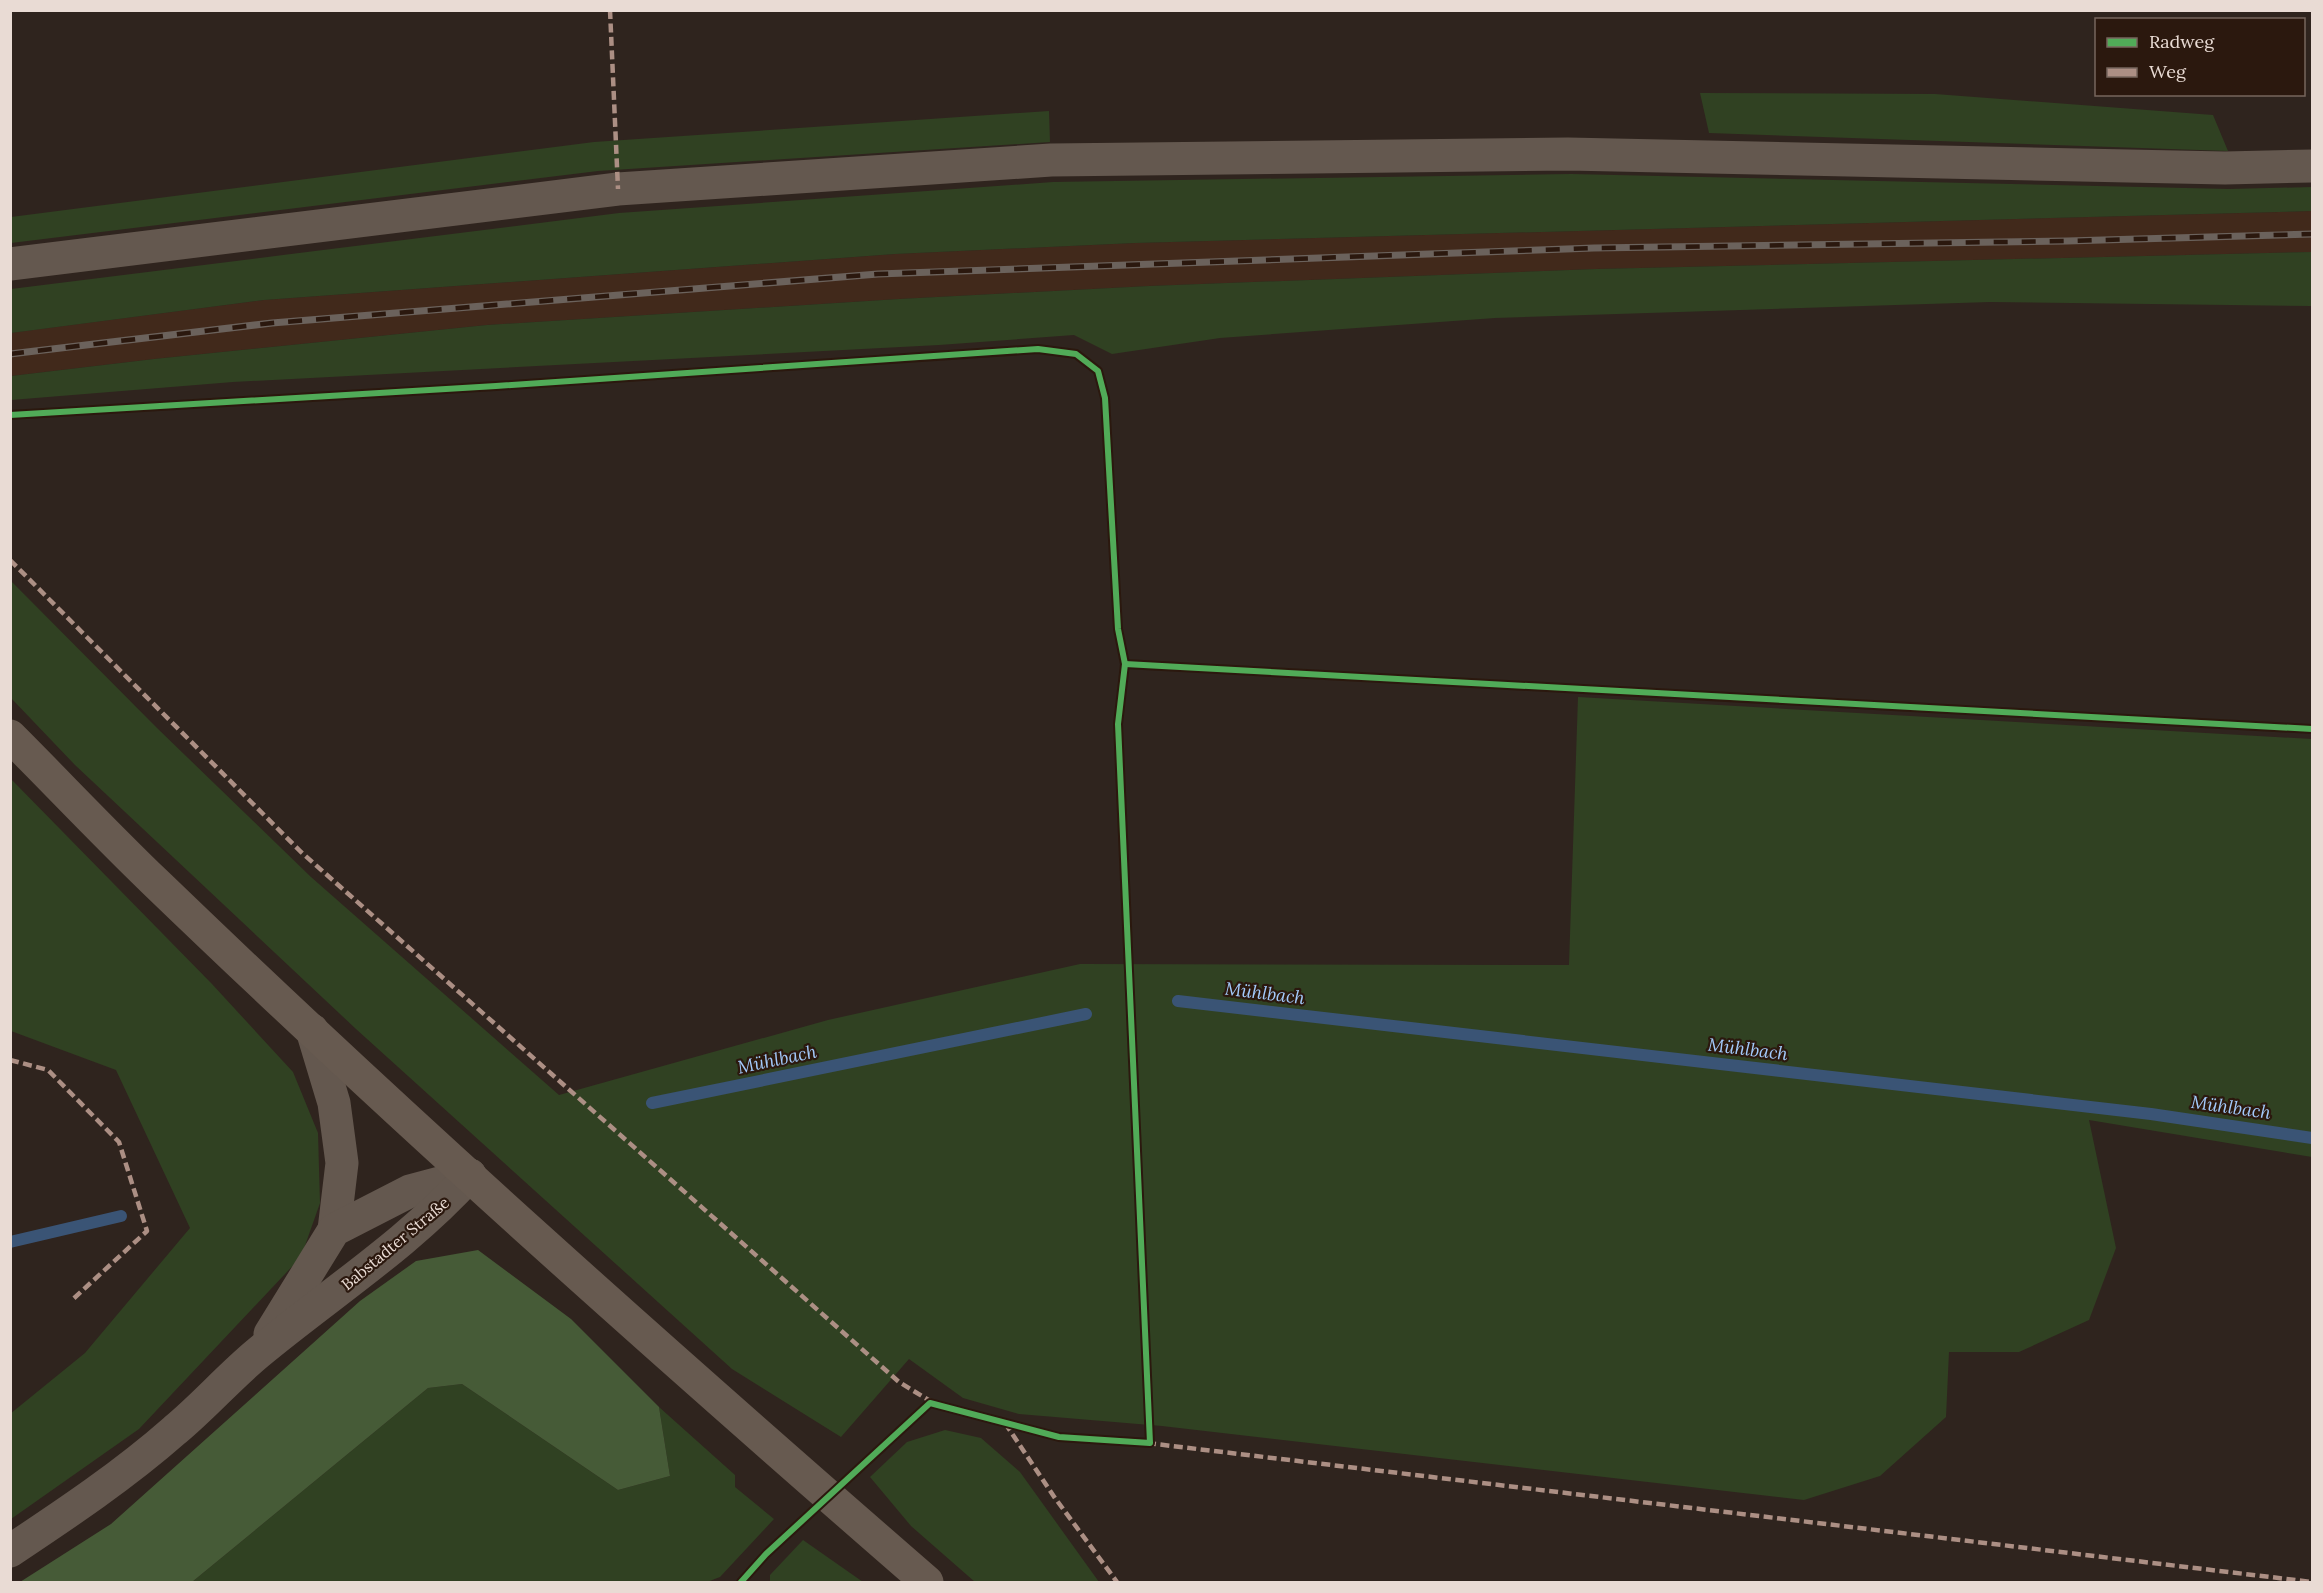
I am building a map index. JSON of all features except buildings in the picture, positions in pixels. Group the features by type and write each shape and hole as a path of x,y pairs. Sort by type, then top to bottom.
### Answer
{"main road":[{"path":"10,736 154,881 312,1030 780,1455 927,1582"}],"street":[{"path":"10,264 618,189 1051,160 1568,154 2225,168 2313,166"},
{"name":"Babstadter Straße","path":"257,1353 334,1230 342,1163 334,1103 312,1030"},
{"name":"Babstadter Straße","path":"334,1230 410,1191 470,1175"},
{"name":"Babstadter Straße","path":"10,1551 88,1500 175,1430 257,1353 384,1255 443,1205 470,1175"}],"shaded area":[{"path":"2312,211 2312,252 1596,269 1149,286 899,299 487,325 11,376 10,333 264,300 895,254 1135,243"}],"green space":[{"path":"1700,93 1935,94 2213,115 2228,151 1709,133"},
{"path":"1049,111 1050,142 598,171 11,243 11,217 594,142"},
{"path":"1571,174 2229,189 2312,187 2312,211 1135,243 895,254 264,300 11,333 11,289 619,213 1053,182"},
{"path":"2312,252 2312,306 1990,302 1495,318 1220,338 1112,354 1074,335 939,345 233,382 11,400 11,376 487,325 1149,286 1596,269"},
{"path":"11,581 157,728 311,877 559,1095 828,1020 1080,964 1569,965 1578,697 2312,739 2312,1157 2089,1120 2116,1248 2089,1320 2019,1352 1949,1352 1946,1417 1880,1476 1804,1500 1162,1426 1019,1414 963,1398 909,1359 841,1437 732,1369 356,1029 75,765 11,698"},
{"path":"11,779 212,984 293,1072 318,1133 320,1203 301,1257 139,1429 11,1519 10,1414 85,1353 190,1228 116,1070 11,1031"},
{"path":"478,1250 571,1319 659,1407 670,1476 618,1490 462,1384 428,1388 192,1582 20,1582 111,1524 360,1301 416,1261"},
{"path":"462,1384 618,1490 670,1476 659,1407 735,1475 735,1487 774,1519 720,1577 707,1582 192,1582 428,1388"},
{"path":"945,1430 981,1438 1020,1472 1099,1582 975,1582 911,1526 870,1477 907,1442"},
{"path":"803,1540 863,1582 770,1582 770,1575"}],"waterway":[{"name":"Mühlbach","path":"1178,1001 2151,1114 2312,1138"},
{"name":"Mühlbach","path":"652,1103 1086,1014"},
{"name":"Mühlbach","path":"10,1242 121,1216"}],"railway":[{"path":"10,354 272,323 878,274 1594,248 2067,241 2312,234"}],"marked path":[{"path":"610,10 618,189"},
{"path":"10,560 301,852 899,1382 935,1404"},
{"path":"10,1060 48,1070 119,1142 147,1231 71,1301"},
{"path":"1005,1423 1055,1498 1117,1582"},
{"path":"1147,1443 2312,1582"}],"cycle path":[{"path":"10,415 496,386 1038,349 1076,354 1098,371 1105,398 1118,629 1125,664 1118,724 1150,1443 1059,1437 930,1403 766,1554 741,1582"},
{"path":"1125,664 2312,729"}]}
